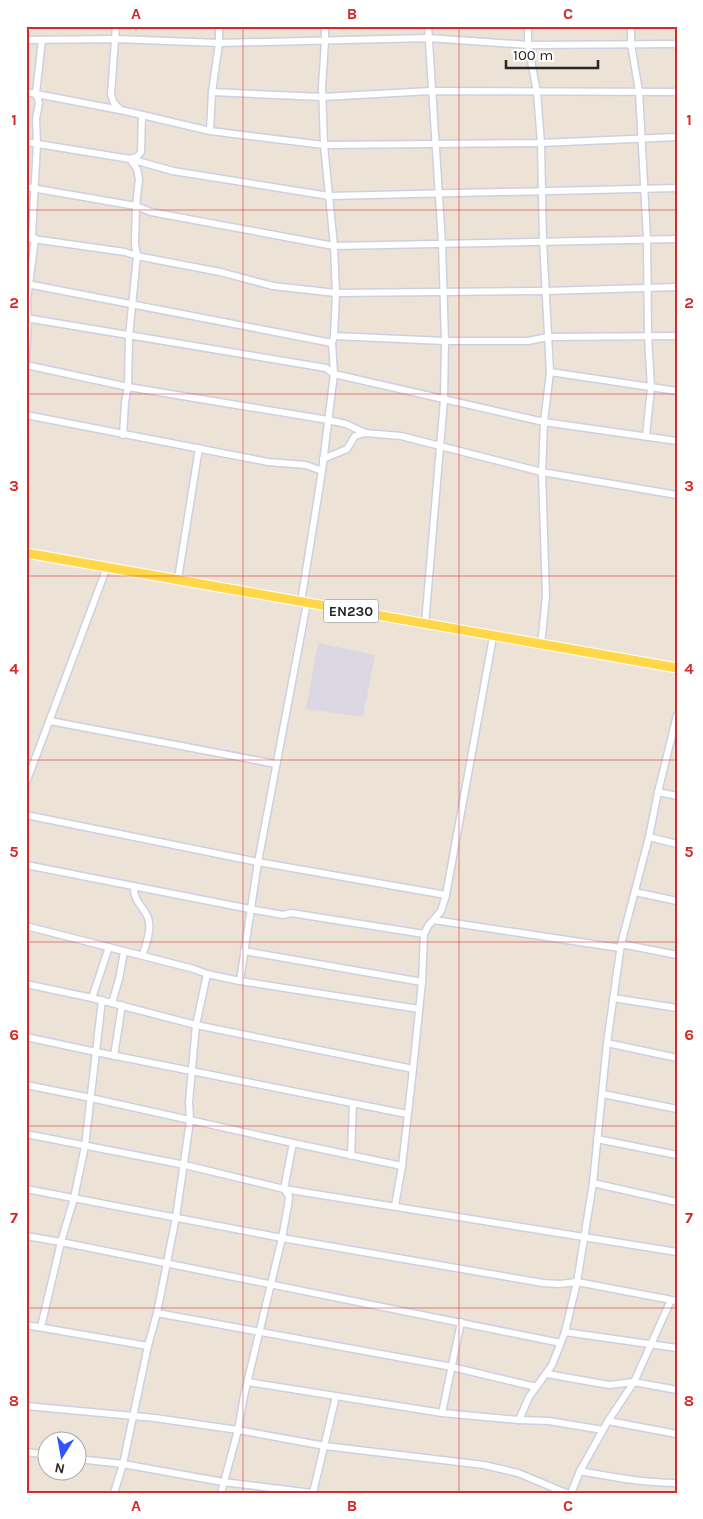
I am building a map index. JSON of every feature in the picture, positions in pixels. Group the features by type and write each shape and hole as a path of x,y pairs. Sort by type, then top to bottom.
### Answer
{"main road":[{"name":"EN230","path":"26,553 677,668"}],"street":[{"path":"116,26 111,95 114,103 121,110"},
{"path":"210,131 219,26"},
{"path":"240,982 250,909 304,603 334,374 333,339 336,292 334,246 324,145 322,96 324,26"},
{"path":"425,624 444,400 445,341 442,243 430,91 428,26"},
{"path":"528,26 528,45 537,92 541,143 543,241 550,372 544,422 542,472 546,596 541,645"},
{"path":"630,26 639,91 647,239 648,336 651,388 646,436"},
{"path":"26,40 116,39 219,43 428,38 528,45 677,44"},
{"path":"26,358 28,284 35,239 32,235 37,144 36,119 39,103 36,93 42,40"},
{"path":"212,92 322,96 430,91 677,92"},
{"path":"26,92 121,110 210,131 324,145 541,143 677,137"},
{"path":"130,159 141,152 142,115"},
{"path":"26,142 130,159 173,171 329,196 677,188"},
{"path":"123,434 124,402 128,386 129,336 137,256 135,244 139,178 137,169 130,159"},
{"path":"26,187 136,206 151,212 334,246 677,239"},
{"path":"26,238 125,252 220,272 273,286 336,292 546,291 677,287"},
{"path":"28,284 333,339 528,341 548,337 677,336"},
{"path":"27,318 326,368 334,374 544,422 677,441"},
{"path":"26,366 128,386 328,420 346,424 365,433"},
{"path":"550,372 677,391"},
{"path":"26,415 268,462 306,465 322,471"},
{"path":"323,459 347,449 354,436 365,433 401,436 542,472 677,494"},
{"path":"178,579 199,448"},
{"path":"26,783 108,567"},
{"path":"395,1206 402,1166 413,1070 422,982 424,934 428,926 441,911 446,895 493,637"},
{"path":"519,1420 524,1406 547,1374 561,1343 577,1282 593,1183 607,1043 620,946 649,837 677,715"},
{"path":"50,721 276,764"},
{"path":"658,792 677,796"},
{"path":"26,815 258,862 446,895"},
{"path":"649,837 677,844"},
{"path":"26,865 284,915 291,913 424,934"},
{"path":"134,886 133,896 148,918 150,929 143,954"},
{"path":"635,892 677,902"},
{"path":"434,920 620,946 677,956"},
{"path":"26,926 240,982 419,1009"},
{"path":"92,998 109,947"},
{"path":"244,951 422,982"},
{"path":"112,1003 120,979 124,952"},
{"path":"114,1493 123,1464 132,1415 157,1313 176,1218 190,1121 189,1102 196,1025 207,974"},
{"path":"26,984 102,1000 196,1025 413,1070"},
{"path":"613,998 677,1008"},
{"path":"40,1327 74,1198 85,1146 102,1000"},
{"path":"114,1056 122,1005"},
{"path":"26,1037 407,1114"},
{"path":"607,1043 677,1058"},
{"path":"26,1085 402,1166"},
{"path":"603,1094 677,1109"},
{"path":"350,1156 353,1104"},
{"path":"26,1134 185,1165 284,1189 677,1252"},
{"path":"597,1139 677,1155"},
{"path":"221,1493 238,1430 282,1238 289,1196 284,1189 293,1143"},
{"path":"593,1183 677,1202"},
{"path":"26,1189 282,1238 543,1283 577,1282 674,1300 634,1382 608,1421 580,1470 571,1493"},
{"path":"26,1236 561,1343"},
{"path":"157,1313 452,1367 536,1387"},
{"path":"442,1413 461,1322"},
{"path":"26,1325 148,1346"},
{"path":"565,1332 677,1348"},
{"path":"547,1374 609,1385 634,1382 677,1390"},
{"path":"248,1382 442,1413 519,1420 549,1420 603,1430"},
{"path":"88,1460 123,1464 223,1482 313,1493 336,1396"},
{"path":"26,1406 132,1415 238,1430 325,1446 484,1465 518,1473 566,1493"},
{"path":"608,1421 677,1434"},
{"path":"580,1470 616,1478 657,1483 677,1483"}],"shaded area":[{"path":"318,643 375,655 363,717 306,709"}]}
